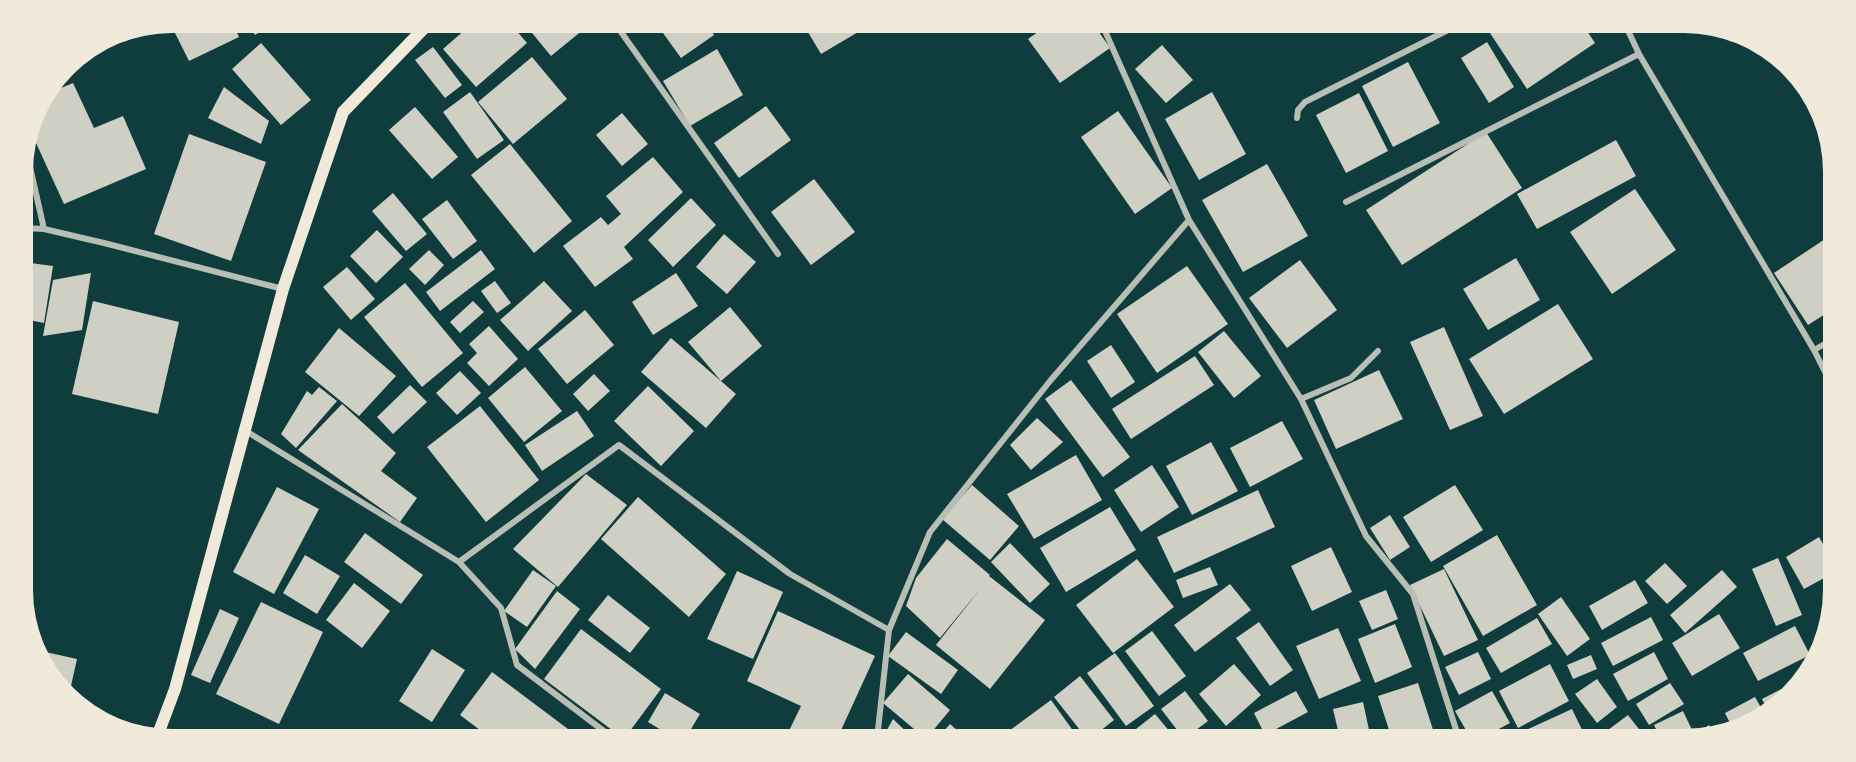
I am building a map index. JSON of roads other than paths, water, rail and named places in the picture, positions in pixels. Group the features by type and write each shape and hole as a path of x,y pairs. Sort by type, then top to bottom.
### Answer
{"main road":[{"path":"160,728 175,689 283,290 343,112 419,33"}],"street":[{"path":"622,33 778,254"},
{"path":"1106,33 1189,220 1302,399 1366,536 1413,594 1456,729"},
{"path":"1297,118 1298,110 1305,102 1442,33"},
{"path":"1629,33 1639,54 1823,368"},
{"path":"1346,202 1639,54"},
{"path":"33,180 44,229"},
{"path":"878,729 889,630 930,532 1050,381 1189,220"},
{"path":"33,228 44,229 283,290"},
{"path":"1814,350 1823,345"},
{"path":"1302,399 1351,378 1378,351"},
{"path":"246,431 459,562 501,608 517,665 601,729"},
{"path":"459,562 619,445 790,574 889,630"}]}
